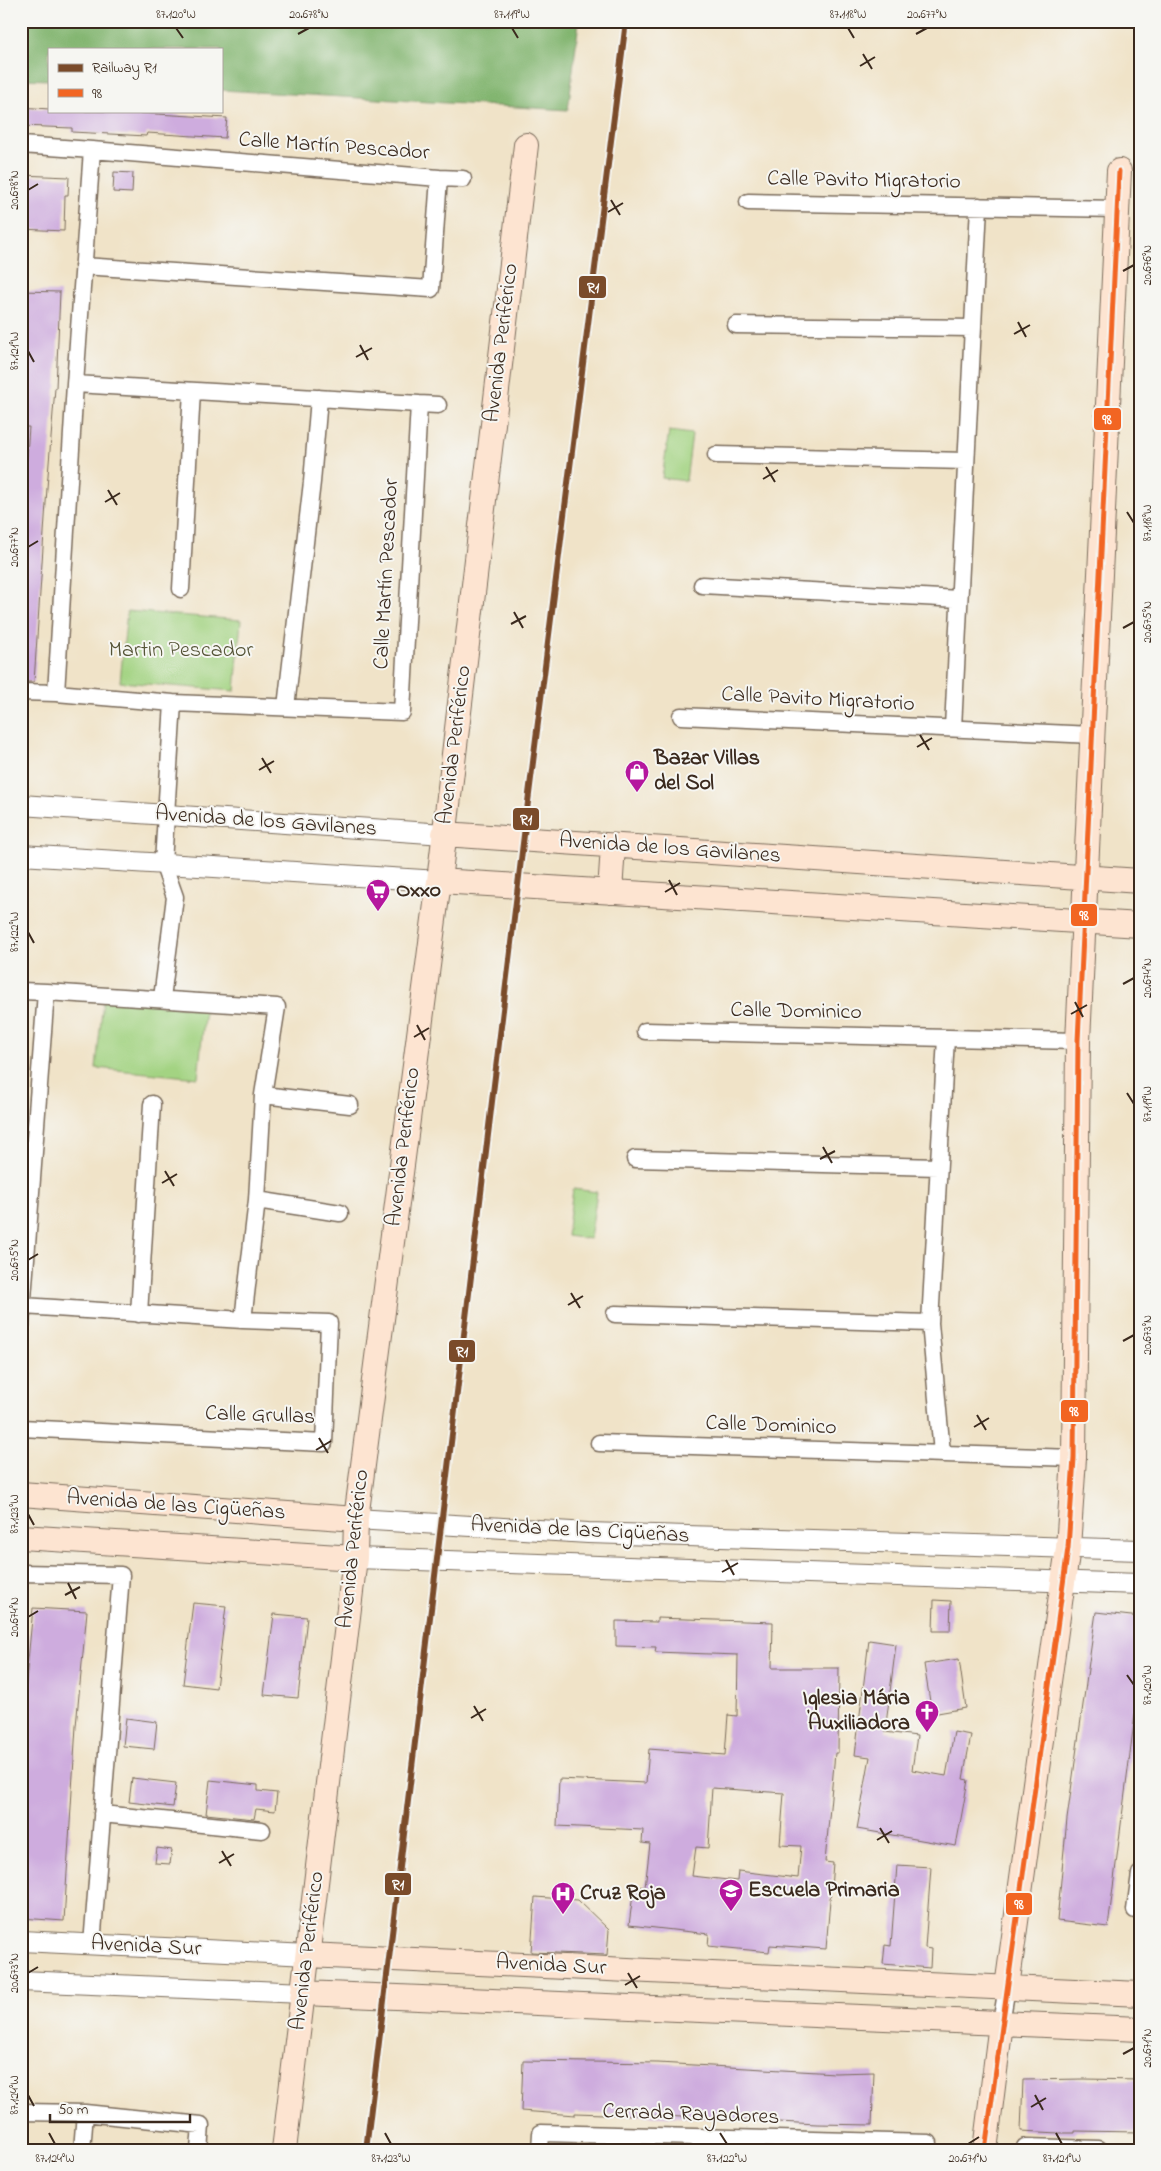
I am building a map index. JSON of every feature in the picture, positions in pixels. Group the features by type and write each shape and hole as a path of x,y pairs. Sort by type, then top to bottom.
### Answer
{"main road":[{"name":"Avenida Periférico","path":"284,2150 355,1558 356,1519 439,881 526,144"},
{"path":"1007,1987 1065,1581 1074,1458 1078,1041 1120,171"},
{"name":"Avenida de los Gavilanes","path":"444,834 1140,881"},
{"path":"610,892 613,846"},
{"name":"Avenida de los Gavilanes","path":"439,881 1140,925"},
{"name":"Avenida de las Cigüeñas","path":"21,1494 356,1519"},
{"name":"Avenida de las Cigüeñas","path":"21,1537 355,1558"},
{"name":"Avenida Sur","path":"308,1955 1140,1994"},
{"path":"535,2003 537,1966"},
{"name":"Avenida Sur","path":"304,1993 1140,2029"},
{"path":"985,2150 1001,2023"}],"street":[{"name":"Calle Martín Pescador","path":"21,145 439,178 431,289 83,266"},
{"path":"56,693 92,150"},
{"path":"439,178 462,179"},
{"name":"Calle Pavito Migratorio","path":"748,202 1118,209"},
{"name":"Calle Pavito Migratorio","path":"953,728 979,206"},
{"path":"736,325 973,328"},
{"path":"75,384 438,405"},
{"path":"180,589 192,391"},
{"path":"286,707 312,482 319,398"},
{"name":"Calle Martín Pescador","path":"21,692 56,693 173,703 402,712 419,404"},
{"path":"716,455 966,461"},
{"path":"702,585 959,599"},
{"path":"162,998 175,897 163,864 173,703"},
{"name":"Calle Pavito Migratorio","path":"681,716 1093,735"},
{"name":"Avenida de los Gavilanes","path":"21,806 444,834"},
{"name":"Avenida de los Gavilanes","path":"21,855 439,881"},
{"path":"21,991 162,998 277,1007 263,1095 257,1200 243,1320"},
{"path":"21,1325 46,992"},
{"name":"Calle Dominico","path":"644,1031 1078,1041"},
{"path":"942,1453 930,1324 946,1038"},
{"path":"263,1095 350,1105"},
{"path":"139,1314 152,1104"},
{"path":"635,1159 938,1167"},
{"path":"257,1200 340,1213"},
{"name":"Calle Grullas","path":"21,1428 324,1442 329,1323 243,1320 23,1306"},
{"path":"615,1314 930,1324"},
{"name":"Calle Dominico","path":"599,1443 1074,1458"},
{"name":"Avenida de las Cigüeñas","path":"356,1519 588,1533 1140,1550"},
{"name":"Avenida de las Cigüeñas","path":"355,1558 1140,1584"},
{"path":"21,1573 121,1575 92,1945"},
{"path":"102,1814 262,1830"},
{"path":"1135,1910 1140,1874"},
{"name":"Avenida Sur","path":"21,1942 308,1955"},
{"name":"Avenida Sur","path":"21,1980 304,1993"},
{"path":"1001,2023 1007,1987"},
{"path":"21,2112 85,2113 201,2125 199,2150"},
{"path":"82,2150 85,2113"},
{"name":"Cerrada Rayadores","path":"540,2150 541,2133 855,2146 928,2143"},
{"path":"1024,2147 1107,2150"}],"green space":[{"path":"21,21 579,21 568,110 222,90 222,48 48,48 48,80 21,79"},
{"path":"669,431 692,434 686,481 662,478"},
{"name":"Martin Pescador","path":"127,611 241,620 235,691 120,682"},
{"path":"103,1000 205,1009 198,1078 96,1068"},
{"path":"573,1189 597,1192 590,1239 567,1236"}],"building":[{"path":"21,107 48,109 48,112 121,112 227,118 225,138 147,133 146,136 72,132 72,128 21,126"},
{"path":"114,172 133,173 132,193 113,192"},
{"path":"21,175 69,177 68,195 65,195 64,231 21,229"},
{"path":"21,291 60,292 56,388 47,488 34,682 21,682 21,535 29,427 21,427"},
{"path":"934,1600 951,1601 950,1631 933,1631"},
{"path":"193,1603 226,1606 216,1688 183,1684"},
{"path":"33,1608 87,1611 76,1726 64,1921 21,1918 21,1734"},
{"path":"1096,1612 1140,1617 1140,1675 1108,1927 1057,1921 1067,1819"},
{"path":"274,1614 307,1617 298,1698 264,1695"},
{"path":"657,1618 773,1622 772,1668 839,1668 838,1753 835,1753 825,1862 833,1863 826,1949 770,1945 769,1952 708,1946 709,1934 629,1925 634,1886 645,1887 650,1844 642,1843 643,1830 557,1826 559,1779 646,1783 649,1749 725,1755 728,1715 737,1716 738,1655 655,1652 656,1647 616,1646 616,1621 657,1622","holes":["712,1788 784,1793 780,1845 801,1846 798,1878 738,1871 737,1881 692,1876 696,1847 708,1848"]},
{"path":"869,1640 896,1644 885,1732 917,1736 912,1770 946,1776 954,1732 971,1735 963,1779 968,1780 956,1846 857,1829 870,1757 855,1755"},
{"path":"959,1659 966,1708 932,1714 924,1664"},
{"path":"126,1718 157,1722 154,1749 123,1746"},
{"path":"132,1778 176,1783 173,1807 129,1802"},
{"path":"210,1780 258,1785 258,1791 277,1793 275,1811 256,1809 254,1819 206,1814"},
{"path":"157,1848 172,1850 170,1864 155,1863"},
{"path":"897,1865 931,1867 925,1948 931,1949 930,1968 883,1964 885,1945 891,1946"},
{"name":"Cruz Roja","path":"535,1897 578,1900 609,1930 607,1955 531,1952"},
{"path":"523,2061 658,2063 835,2073 874,2072 872,2125 575,2113 575,2115 521,2111"},
{"path":"1023,2080 1140,2080 1140,2132 1075,2131 1075,2133 1059,2133 1021,2131"}],"rail line":[{"name":"R1","path":"366,2150 527,810 626,21"}],"transit line":[{"name":"98","path":"985,2150 1068,1548 1074,1458 1078,1041 1119,171"}],"place":[{"name":"Bazar Villas del Sol","path":"637,793"},
{"name":"Oxxo","path":"378,912"},
{"name":"Iglesia Mária Auxiliadora","path":"927,1733"},
{"name":"Escuela Primaria","path":"731,1912"},
{"name":"Cruz Roja","path":"563,1915"}]}
